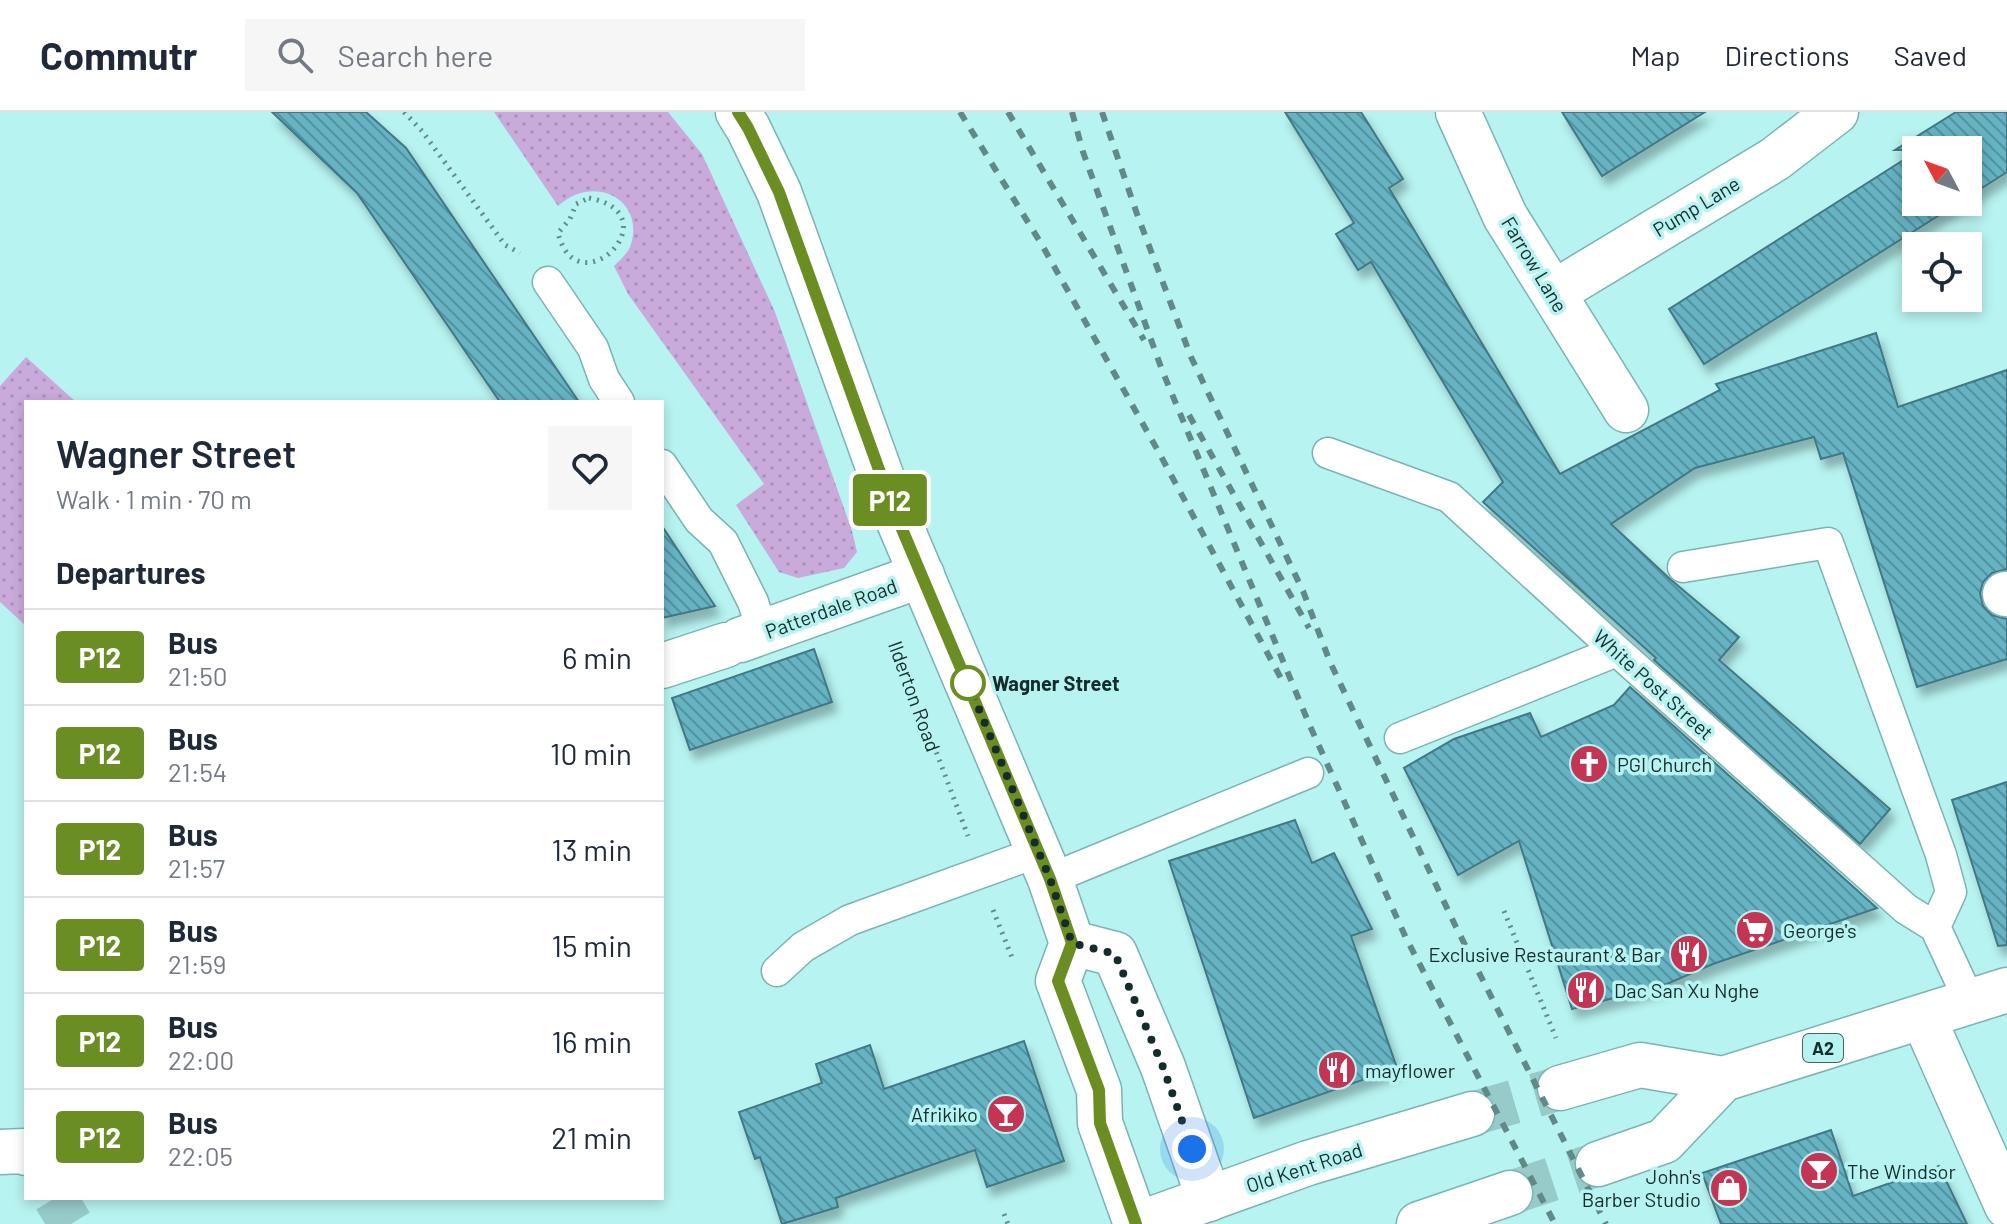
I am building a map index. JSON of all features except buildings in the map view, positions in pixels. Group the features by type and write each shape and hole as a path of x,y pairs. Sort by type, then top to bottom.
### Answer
{"main road":[{"path":"738,112 779,192 891,503 1044,865 1072,943 1058,981 1099,1090 1100,1123 1137,1224"},
{"name":"Farrow Lane","path":"1458,112 1505,216 1626,410"},
{"name":"Pump Lane","path":"1553,293 1775,159 1836,112"},
{"name":"Patterdale Road","path":"664,665 922,575"},
{"path":"1072,943 1115,954 1163,1067 1209,1199"},
{"name":"A2","path":"1560,1088 1640,1065 1723,1079 1988,996"},
{"path":"1923,1017 2007,1206"},
{"name":"A2","path":"1598,1164 1664,1141 1723,1079"},
{"name":"Old Kent Road","path":"1137,1224 1308,1163 1472,1114"},
{"path":"0,1152 24,1151"},
{"path":"1419,1224 1510,1193"}],"lane":[{"path":"548,282 593,348 604,379 618,400"},
{"name":"White Post Street","path":"1328,453 1449,497 1906,909 1935,927"},
{"path":"664,468 699,520 723,542 753,602 743,639"},
{"path":"1683,567 1828,543 1945,867 1951,892 1935,927 1988,996"},
{"path":"1400,738 1617,651"},
{"path":"777,971 803,947 850,920 1044,865 1308,773"}],"path":[{"path":"404,112 422,131 505,245 532,259 548,282"},
{"path":"589,198 603,201 615,209 622,221 623,235 617,248 607,258 593,262 579,260 567,252 558,233 570,219 576,204 589,198"},
{"name":"Ilderton Road","path":"908,675 955,802"},
{"path":"1504,911 1556,1039"},
{"path":"1004,1214 1008,1224"}],"shaded area":[{"path":"494,112 668,112 702,154 775,312 852,531 857,552 844,568 798,578 779,572 736,505 764,484 628,294 614,266 629,250 633,231 631,216 614,196 602,192 572,196 558,206"},
{"path":"26,357 74,400 24,400 24,624 0,602 0,386"}],"tunnel":[{"path":"1472,1114 1560,1088"},
{"path":"1510,1193 1598,1164"},
{"path":"56,1200 71,1224"}],"railway":[{"path":"960,112 1042,245 1283,682"},
{"path":"1008,112 1144,340"},
{"path":"1072,112 1083,152 1162,370 1310,726 1406,938 1555,1224"},
{"path":"1102,112 1191,357 1303,591 1330,662 1456,927 1606,1224"},
{"path":"1189,415 1309,628"}],"bus line":[{"name":"P12","path":"738,112 779,192 891,503 1050,879 1072,943 1058,981 1099,1090 1100,1123 1136,1224"}],"place":[{"name":"Wagner Street","path":"968,683"},
{"name":"PGI Church","path":"1589,764"},
{"name":"George's","path":"1755,930"},
{"name":"Exclusive Restaurant & Bar","path":"1689,954"},
{"name":"Dac San Xu Nghe","path":"1586,990"},
{"name":"mayflower","path":"1337,1070"},
{"name":"Afrikiko","path":"1006,1114"},
{"name":"The Windsor","path":"1819,1171"},
{"name":"John's Barber Studio","path":"1729,1188"}],"route":[{"path":"968,683 1050,879 1072,943 1115,954 1163,1067 1192,1149"}]}
